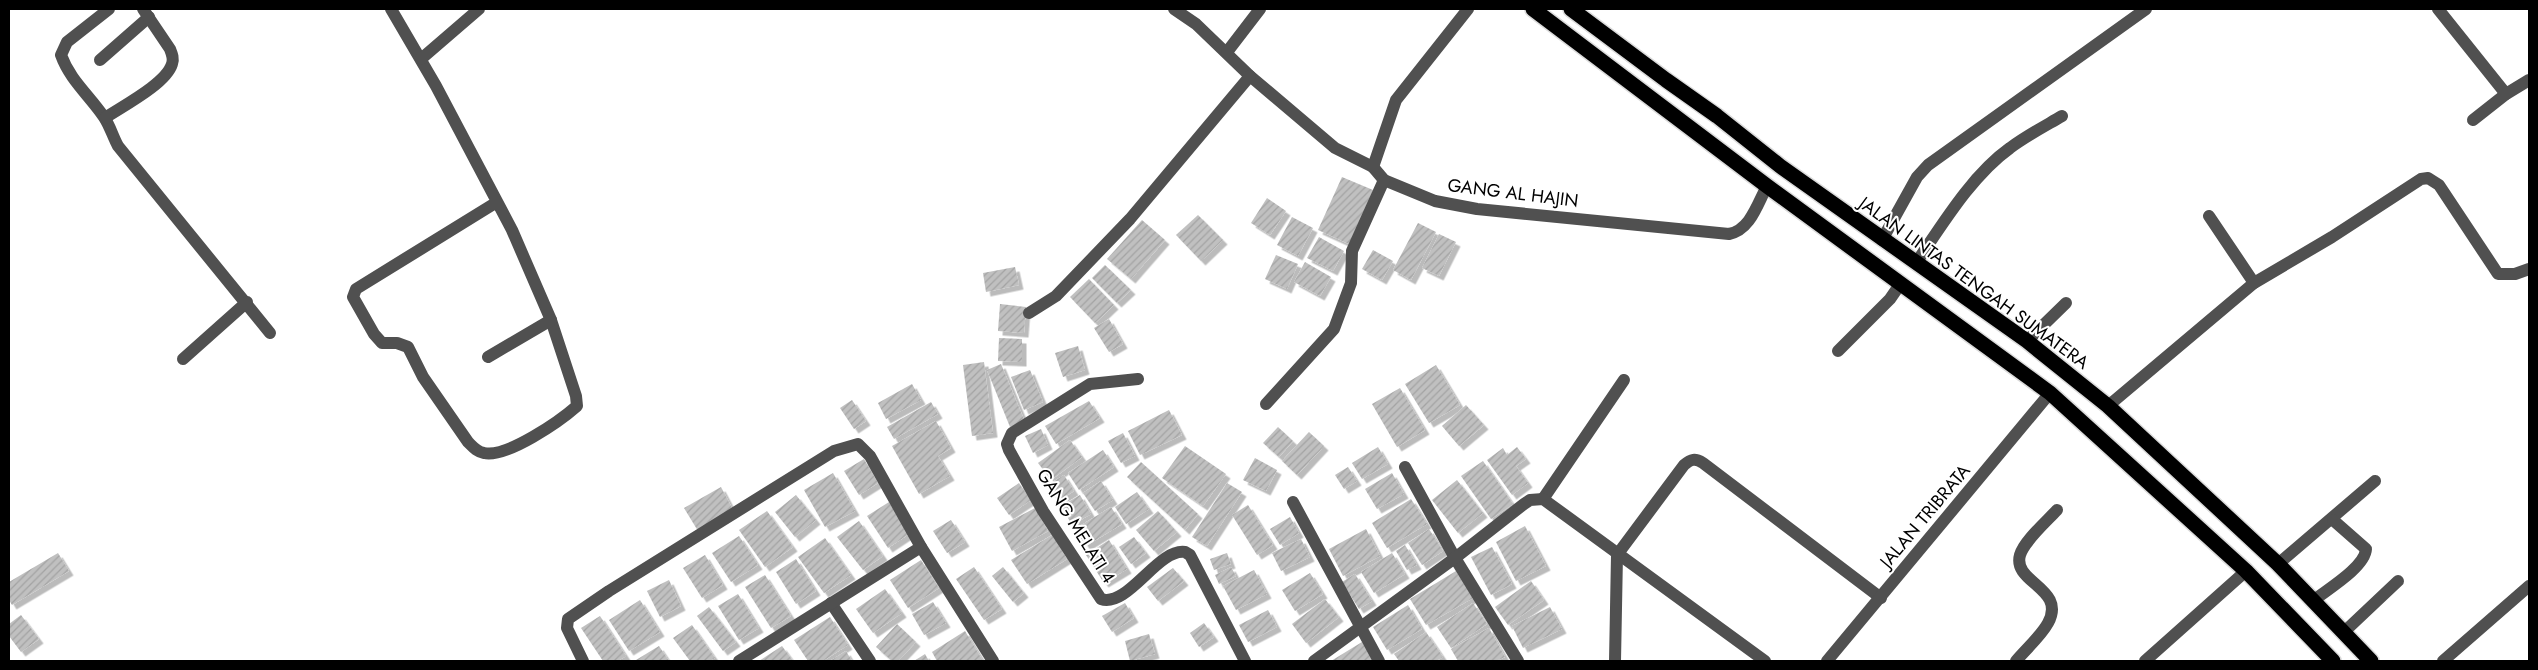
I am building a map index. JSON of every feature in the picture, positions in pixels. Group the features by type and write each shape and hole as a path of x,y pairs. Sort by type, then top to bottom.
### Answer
{"highway":[{"path":"1534,9 1767,186 2050,393 2246,571 2332,661"},
{"name":"JALAN LINTAS TENGAH SUMATERA","path":"1571,9 1717,116 1780,166 2027,341 2108,406 2278,564 2371,661"}],"street":[{"path":"109,9 67,42 61,54 66,67 79,87 104,118 118,146 247,302 270,333"},
{"path":"391,9 421,59 512,230 551,320 578,406 511,448 485,454 477,451 468,442 423,376 408,347 397,343 382,343 374,334 353,297 356,289 497,202"},
{"path":"421,59 462,14 480,9"},
{"name":"GANG AL HAJIN","path":"1174,9 1196,24 1250,76 1335,148 1373,167 1384,180 1435,201 1477,209 1729,234 1745,228 1767,186"},
{"path":"1227,52 1260,9"},
{"path":"1373,167 1396,100 1468,9"},
{"path":"1882,240 1917,177 1928,165 2146,9"},
{"path":"2438,9 2506,94"},
{"path":"100,60 146,13 173,56 172,65 156,84 104,118"},
{"path":"1029,313 1056,296 1130,219 1250,76"},
{"path":"2473,120 2506,94 2529,80"},
{"path":"1916,263 1954,208 1981,176 2009,148 2062,116"},
{"path":"2108,406 2254,283 2332,237 2421,179 2428,178 2439,185 2493,270 2504,276 2529,268"},
{"path":"1266,404 1334,329 1351,283 1352,250 1384,180"},
{"path":"2209,216 2254,283"},
{"path":"1838,351 1890,299 1901,283"},
{"path":"183,359 247,302"},
{"path":"2027,341 2066,303"},
{"path":"488,357 551,320"},
{"name":"GANG MELATI 4","path":"1138,379 1090,384 1012,433 1007,444 1043,511 1101,599 1106,600 1120,595 1172,554 1185,552 1190,555 1245,661"},
{"path":"1543,499 1624,380"},
{"name":"JALAN TRIBRATA","path":"1827,661 2050,393"},
{"path":"583,661 567,628 568,619 609,590 834,451 858,444 870,456 921,547 993,661"},
{"path":"1615,661 1617,555 1684,465 1694,459 1703,463 1776,517 1881,598"},
{"path":"1405,466 1455,558 1518,661"},
{"path":"2278,564 2333,520 2375,481"},
{"path":"1314,661 1455,558 1524,504 1530,500 1543,499 1605,544 1617,555 1765,661"},
{"path":"1294,502 1379,661"},
{"path":"2016,661 2048,622 2052,607 2048,593 2028,578 2021,566 2019,556 2023,548 2057,510"},
{"path":"2314,600 2359,564 2366,556 2366,549 2360,542 2333,520"},
{"path":"739,661 921,547"},
{"path":"2145,661 2246,571"},
{"path":"2344,632 2398,581"},
{"path":"2443,661 2529,586"},
{"path":"831,603 870,661"}],"building":[{"path":"1342,177 1373,190 1349,244 1318,230"},
{"path":"1267,198 1286,211 1270,235 1251,223"},
{"path":"1198,215 1223,240 1201,261 1176,235"},
{"path":"1292,217 1313,228 1298,256 1277,245"},
{"path":"1142,220 1165,240 1131,279 1107,259"},
{"path":"1418,223 1436,232 1411,280 1393,270"},
{"path":"1439,234 1456,242 1439,276 1422,268"},
{"path":"1319,237 1344,251 1333,271 1307,258"},
{"path":"1373,250 1393,261 1382,280 1362,269"},
{"path":"1276,255 1298,264 1287,289 1265,279"},
{"path":"1305,262 1331,277 1320,296 1294,282"},
{"path":"1105,265 1131,290 1117,303 1092,278"},
{"path":"1015,267 1019,285 986,292 983,273"},
{"path":"1089,279 1114,305 1095,323 1070,297"},
{"path":"1000,304 1026,307 1024,333 998,331"},
{"path":"1109,319 1123,344 1109,352 1094,328"},
{"path":"999,338 1022,339 1022,362 998,361"},
{"path":"1078,346 1085,370 1063,377 1055,353"},
{"path":"984,362 993,433 972,436 963,365"},
{"path":"1001,364 1025,422 1010,427 987,370"},
{"path":"1436,365 1460,405 1429,423 1405,384"},
{"path":"1030,370 1043,402 1024,410 1011,377"},
{"path":"912,384 921,400 886,419 878,403"},
{"path":"1400,388 1425,430 1397,447 1372,404"},
{"path":"852,400 866,421 854,429 840,408"},
{"path":"1089,401 1100,418 1056,444 1045,426"},
{"path":"931,402 938,414 894,439 887,427"},
{"path":"1466,405 1484,425 1459,446 1442,426"},
{"path":"1169,410 1182,435 1140,455 1128,431"},
{"path":"936,421 951,448 938,456 950,476 919,494 892,446"},
{"path":"1278,427 1293,441 1279,457 1263,443"},
{"path":"1041,429 1048,445 1033,453 1025,436"},
{"path":"1309,432 1324,446 1297,475 1282,461"},
{"path":"1123,433 1135,456 1121,463 1108,441"},
{"path":"1070,440 1082,457 1051,480 1038,463"},
{"path":"1185,446 1226,474 1203,506 1162,478"},
{"path":"1378,447 1388,464 1362,479 1352,463"},
{"path":"1517,447 1526,459 1516,466 1528,483 1512,495 1487,460 1503,448 1507,455"},
{"path":"1103,450 1114,467 1079,490 1068,473"},
{"path":"1255,458 1277,470 1266,491 1243,480"},
{"path":"864,459 878,483 859,495 844,471"},
{"path":"1483,461 1513,504 1491,519 1461,476"},
{"path":"1141,462 1198,514 1185,530 1127,477"},
{"path":"1348,467 1357,481 1344,489 1335,475"},
{"path":"833,473 855,511 825,527 804,490"},
{"path":"1392,473 1404,494 1377,509 1365,489"},
{"path":"1064,475 1074,491 1058,501 1048,485"},
{"path":"1457,480 1483,513 1458,533 1432,500"},
{"path":"1101,481 1113,500 1095,511 1083,493"},
{"path":"1019,483 1031,500 1009,515 997,498"},
{"path":"1227,483 1242,492 1207,546 1192,537"},
{"path":"721,487 732,508 698,531 684,508"},
{"path":"1137,492 1149,509 1126,524 1115,507"},
{"path":"796,495 816,520 795,537 775,512"},
{"path":"1080,495 1091,514 1072,525 1061,506"},
{"path":"1411,499 1427,524 1387,548 1372,523"},
{"path":"889,502 909,534 888,548 867,516"},
{"path":"1248,505 1273,545 1257,555 1232,515"},
{"path":"1111,507 1122,524 1086,546 1075,529"},
{"path":"1035,508 1048,531 1012,551 999,527"},
{"path":"767,511 793,547 765,567 739,530"},
{"path":"1158,511 1177,532 1154,551 1136,530"},
{"path":"1290,517 1299,533 1280,545 1270,529"},
{"path":"951,520 965,542 947,553 933,531"},
{"path":"859,521 883,556 863,570 837,537"},
{"path":"1525,526 1546,566 1516,581 1496,542"},
{"path":"1366,529 1380,556 1343,576 1329,549"},
{"path":"1429,529 1443,551 1422,565 1408,543"},
{"path":"1052,535 1067,559 1027,584 1011,560"},
{"path":"739,536 758,565 731,582 712,553"},
{"path":"1134,537 1146,553 1131,564 1119,547"},
{"path":"825,538 851,575 824,593 798,557"},
{"path":"1301,539 1310,557 1281,571 1272,553"},
{"path":"1109,540 1127,569 1104,583 1086,555"},
{"path":"1405,545 1417,565 1407,570 1396,551"},
{"path":"1492,547 1512,584 1491,595 1471,557"},
{"path":"58,553 69,571 12,605 9,600 9,582"},
{"path":"1227,553 1231,564 1214,570 1210,559"},
{"path":"1392,553 1405,574 1374,593 1361,572"},
{"path":"705,555 723,585 702,598 683,568"},
{"path":"796,559 816,591 796,604 776,572"},
{"path":"921,560 939,588 908,608 890,580"},
{"path":"974,567 1002,609 984,620 956,579"},
{"path":"1003,567 1024,593 1013,602 992,576"},
{"path":"1231,567 1236,576 1219,584 1215,575"},
{"path":"1173,568 1184,581 1158,601 1147,587"},
{"path":"1254,570 1267,594 1236,610 1223,586"},
{"path":"1456,571 1473,598 1426,625 1410,599"},
{"path":"1310,573 1323,594 1295,611 1282,590"},
{"path":"1355,574 1372,601 1359,609 1342,582"},
{"path":"765,575 791,616 771,628 745,587"},
{"path":"669,580 681,606 660,617 647,591"},
{"path":"1531,581 1544,600 1508,625 1495,607"},
{"path":"885,589 902,613 873,633 856,609"},
{"path":"738,594 759,628 739,640 718,606"},
{"path":"1325,599 1339,617 1306,643 1292,624"},
{"path":"640,600 660,632 629,651 609,620"},
{"path":"933,602 946,623 924,635 912,614"},
{"path":"1125,603 1134,618 1112,632 1102,616"},
{"path":"1473,603 1487,624 1451,648 1437,627"},
{"path":"1408,605 1422,629 1387,650 1373,627"},
{"path":"709,607 736,642 723,651 697,616"},
{"path":"1550,607 1562,629 1523,648 1512,626"},
{"path":"1268,610 1277,627 1248,642 1239,625"},
{"path":"21,615 39,639 21,652 9,636 9,624"},
{"path":"600,616 626,656 618,661 603,661 581,628"},
{"path":"830,617 848,645 823,661 808,661 794,640"},
{"path":"1204,623 1214,637 1199,647 1190,633"},
{"path":"897,624 916,642 898,661 892,661 876,647"},
{"path":"692,625 715,658 709,661 690,661 673,638"},
{"path":"1489,628 1505,657 1496,661 1458,661 1451,649"},
{"path":"965,631 983,661 937,661 932,652"},
{"path":"1426,632 1443,657 1436,661 1399,661 1394,654"},
{"path":"1149,634 1155,654 1130,661 1125,641"},
{"path":"1362,642 1375,661 1331,661"},
{"path":"659,646 669,661 636,661 636,660"},
{"path":"782,646 793,661 759,661"},
{"path":"846,651 852,661 830,661"},
{"path":"925,654 929,661 914,661"}]}
